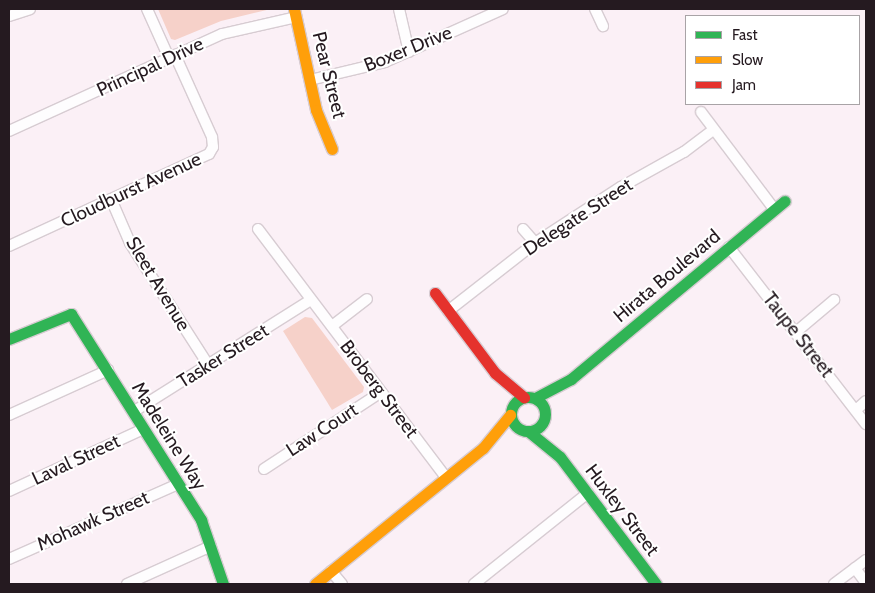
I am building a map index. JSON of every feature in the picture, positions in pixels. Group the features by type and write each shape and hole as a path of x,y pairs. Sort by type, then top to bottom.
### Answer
{"street":[{"path":"9,16 30,9"},
{"path":"147,9 172,57"},
{"path":"400,9 409,52"},
{"name":"Boxer Drive","path":"310,80 372,67 503,9"},
{"path":"595,9 603,26"},
{"name":"Principal Drive","path":"9,131 233,30 295,13"},
{"name":"Pear Street","path":"295,13 316,110 332,150"},
{"name":"Cloudburst Avenue","path":"9,246 205,156 213,148 212,137 172,57"},
{"path":"701,112 774,209"},
{"name":"Delegate Street","path":"448,311 535,243 621,187 684,152 713,130"},
{"name":"Sleet Avenue","path":"111,200 130,243 209,366"},
{"name":"Hirata Boulevard","path":"529,398 571,378 785,200"},
{"path":"523,228 535,243"},
{"name":"Broberg Street","path":"258,229 446,478"},
{"name":"Taupe Street","path":"729,247 866,424"},
{"path":"435,293 495,373 512,410 513,424 525,431"},
{"path":"332,326 367,299"},
{"name":"Tasker Street","path":"133,412 209,366 311,300"},
{"path":"796,332 834,300"},
{"name":"Madeleine Way","path":"9,339 62,315 71,314 108,370 204,527 223,584"},
{"path":"9,415 108,370"},
{"path":"315,584 483,448 504,436 539,427 544,417 543,406 495,373"},
{"name":"Hirata Boulevard","path":"544,417 571,378"},
{"name":"Law Court","path":"264,469 381,392"},
{"path":"483,448 512,410 529,398"},
{"path":"856,410 866,402"},
{"name":"Huxley Street","path":"544,417 560,457"},
{"name":"Laval Street","path":"9,491 143,429"},
{"name":"Huxley Street","path":"525,431 560,457 656,584"},
{"name":"Mohawk Street","path":"9,559 178,484"},
{"path":"474,584 588,493"},
{"path":"128,584 211,546"},
{"path":"834,584 866,560"},
{"path":"855,568 866,583"},
{"path":"331,571 342,584"}],"shaded area":[{"path":"158,9 271,9 221,21 175,40 171,39"},
{"path":"305,317 312,318 364,387 363,392 332,410 283,331"}],"traffic: fast":[{"path":"535,398 571,379 785,201"},
{"path":"9,339 71,314 201,520 223,584"},
{"path":"528,397 535,398 540,402 544,407 545,414 544,421 540,426 535,430 528,431 521,430 516,426 512,421 511,414 512,407 516,402 521,398 528,397"},
{"path":"528,431 560,457 656,584"}],"traffic: slow":[{"path":"294,9 316,110 332,149"},
{"path":"315,584 483,448 510,415"}],"traffic: jam":[{"path":"435,293 495,373 524,397"}]}
